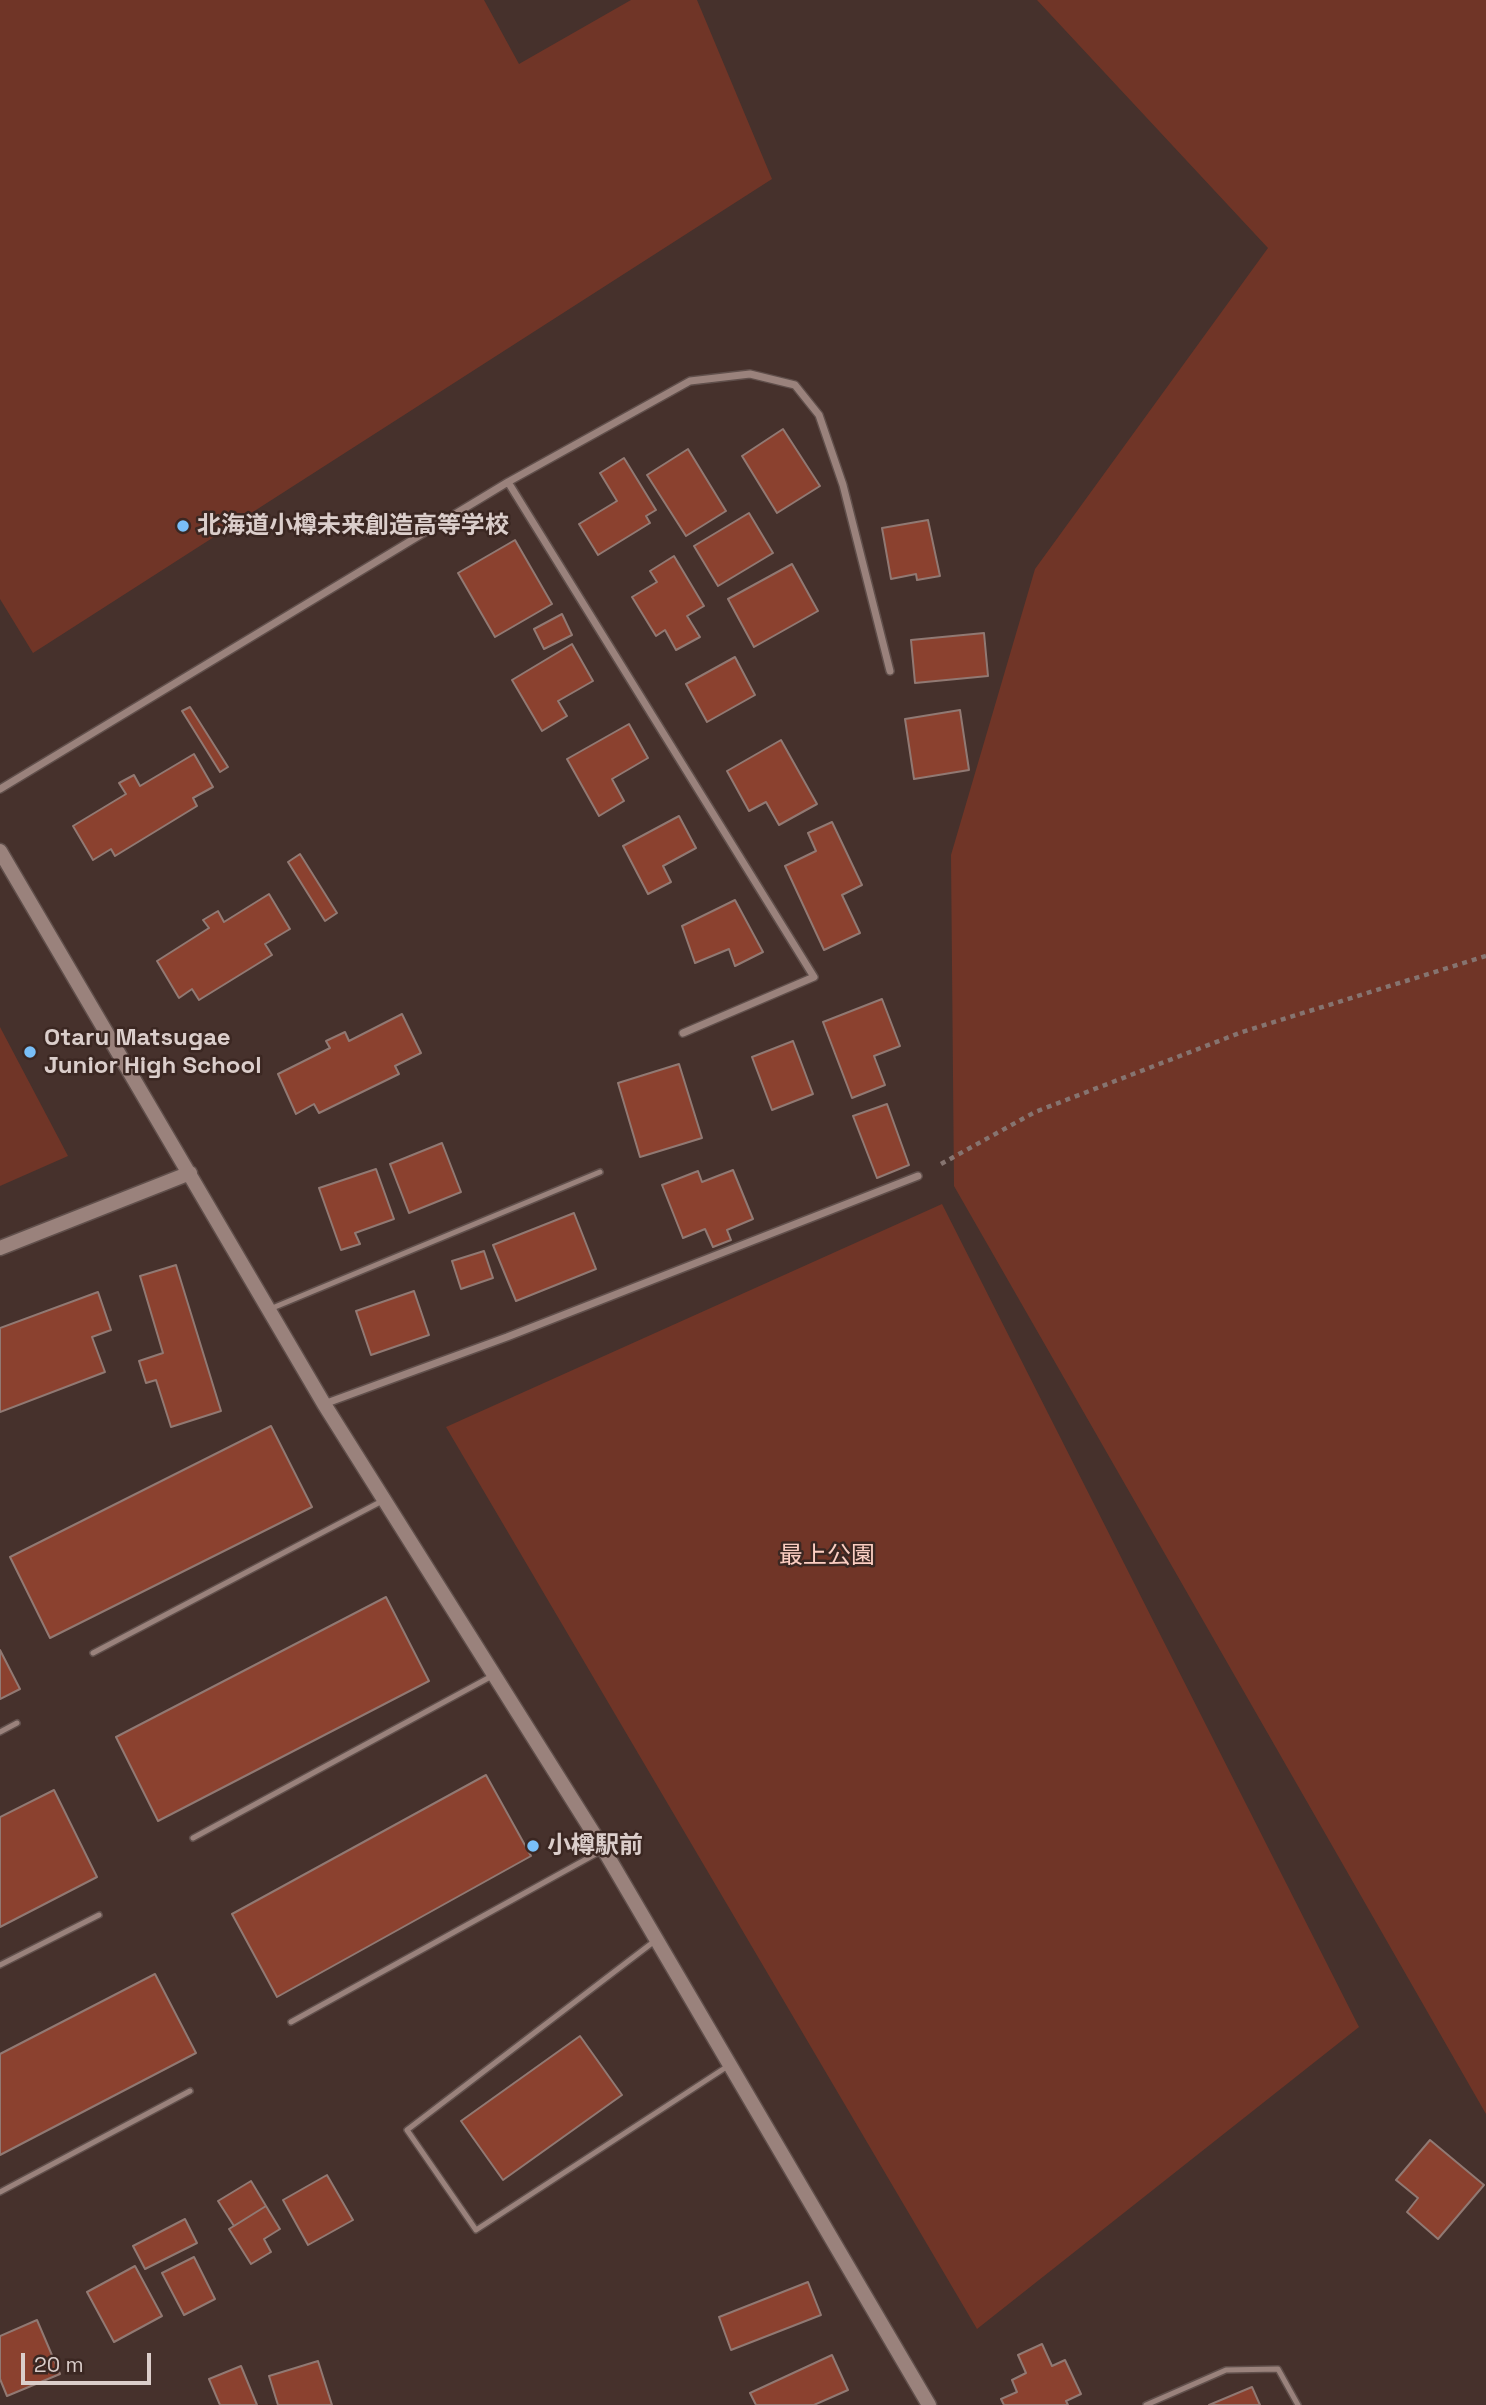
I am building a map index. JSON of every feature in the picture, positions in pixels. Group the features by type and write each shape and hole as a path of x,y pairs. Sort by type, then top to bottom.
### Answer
{"street":[{"path":"0,789 508,482 691,381 750,374 795,384 819,415 843,485 890,671"},
{"path":"508,482 814,977 683,1033"},
{"path":"0,851 324,1404 604,1850 929,2405"},
{"path":"0,1248 190,1173"},
{"path":"324,1404 507,1337 918,1176"}],"lane":[{"path":"270,1310 600,1172"},
{"path":"93,1653 385,1499"},
{"path":"193,1838 495,1675"},
{"path":"0,1731 17,1723"},
{"path":"291,2022 604,1850"},
{"path":"0,1965 99,1915"},
{"path":"656,1940 407,2130 476,2230 729,2065"},
{"path":"0,2192 190,2091"},
{"path":"1146,2405 1226,2370 1278,2369 1298,2405"}],"path":[{"path":"918,1176 1035,1112 1242,1032 1486,956"}],"green space":[{"name":"北海道小樽未来創造高等学校","path":"0,0 484,0 519,64 631,0 697,0 772,179 33,653 0,599"},
{"path":"1037,0 1486,0 1486,2114 954,1186 951,855 1035,569 1268,248"},
{"path":"0,1027 68,1156 0,1186"},
{"name":"最上公園","path":"942,1204 1359,2027 977,2329 446,1427"}],"building":[{"path":"783,429 820,486 777,513 742,456"},
{"path":"688,449 726,511 686,536 647,475"},
{"path":"624,458 656,510 646,516 650,523 598,555 579,524 617,501 600,473"},
{"path":"749,513 773,553 718,586 694,546"},
{"path":"928,520 940,576 917,580 916,574 891,579 882,528"},
{"path":"515,540 552,604 495,637 458,573"},
{"path":"674,556 704,606 687,616 700,637 676,650 665,630 656,636 632,597 657,582 650,571"},
{"path":"792,564 818,611 754,647 728,599"},
{"path":"562,614 572,635 544,649 534,629"},
{"path":"984,633 988,676 915,683 911,640"},
{"path":"572,644 593,681 558,701 567,716 542,731 512,680"},
{"path":"735,657 755,695 707,722 686,684"},
{"path":"190,707 228,767 220,772 182,711"},
{"path":"960,710 969,770 914,779 905,719"},
{"path":"629,724 648,758 612,779 624,801 599,816 567,759"},
{"path":"781,740 817,804 779,825 766,802 749,811 727,771"},
{"path":"194,754 213,787 193,798 197,806 115,856 111,849 93,860 73,826 126,794 119,783 134,775 140,786"},
{"path":"679,816 696,848 663,866 671,882 648,894 623,846"},
{"path":"832,822 862,885 842,895 860,933 824,950 785,866 816,851 808,833"},
{"path":"300,854 337,913 325,921 288,862"},
{"path":"269,894 290,929 265,944 272,955 199,1000 192,989 179,998 157,961 209,928 203,920 218,911 224,922"},
{"path":"735,900 763,952 735,966 729,949 695,963 682,926"},
{"path":"882,999 900,1046 874,1056 885,1085 852,1098 823,1022"},
{"path":"402,1014 421,1053 395,1066 399,1074 319,1113 314,1104 296,1114 278,1074 330,1048 326,1041 345,1032 349,1041"},
{"path":"793,1041 813,1094 772,1110 752,1057"},
{"path":"679,1064 702,1138 640,1157 618,1083"},
{"path":"887,1104 909,1165 877,1178 853,1116"},
{"path":"442,1143 461,1192 409,1213 390,1164"},
{"path":"376,1169 394,1219 355,1233 360,1244 341,1250 319,1188"},
{"path":"733,1170 753,1219 727,1230 731,1240 713,1247 705,1229 683,1238 662,1185 698,1171 702,1182"},
{"path":"574,1213 596,1269 516,1301 493,1245"},
{"path":"484,1251 493,1278 461,1289 452,1261"},
{"path":"176,1265 221,1411 171,1427 156,1380 146,1383 139,1361 163,1353 140,1276"},
{"path":"414,1291 429,1335 371,1355 356,1311"},
{"path":"98,1292 111,1330 92,1337 105,1372 0,1412 0,1328"},
{"path":"271,1426 312,1507 50,1638 10,1557"},
{"path":"386,1597 429,1681 158,1821 116,1737"},
{"path":"0,1650 20,1689 0,1699"},
{"path":"486,1775 531,1856 277,1997 232,1914"},
{"path":"54,1790 97,1877 0,1927 0,1817"},
{"path":"155,1974 196,2053 0,2155 0,2054"},
{"path":"580,2036 622,2095 503,2180 461,2121"},
{"path":"1430,2140 1484,2185 1438,2239 1407,2212 1418,2198 1396,2180"},
{"path":"327,2175 353,2220 308,2245 283,2200"},
{"path":"251,2181 266,2206 234,2226 218,2201"},
{"path":"266,2206 280,2229 264,2239 271,2252 251,2264 229,2229"},
{"path":"185,2219 197,2243 145,2269 133,2246"},
{"path":"194,2257 215,2299 184,2315 162,2273"},
{"path":"135,2266 162,2316 114,2342 87,2292"},
{"path":"808,2282 821,2315 731,2350 719,2317"},
{"path":"37,2320 60,2374 7,2396 0,2379 0,2336"},
{"path":"1042,2344 1052,2366 1065,2360 1081,2394 1066,2401 1068,2405 1004,2405 1001,2399 1017,2392 1012,2380 1026,2373 1018,2355"},
{"path":"832,2355 848,2390 814,2405 756,2405 750,2393"},
{"path":"318,2361 332,2405 278,2405 269,2376"},
{"path":"241,2366 257,2405 220,2405 209,2379"},
{"path":"1252,2387 1260,2405 1209,2405"}],"place":[{"name":"北海道小樽未来創造高等学校","path":"183,526"},
{"name":"Otaru Matsugae Junior High School","path":"30,1052"},
{"name":"小樽駅前","path":"533,1846"}]}
